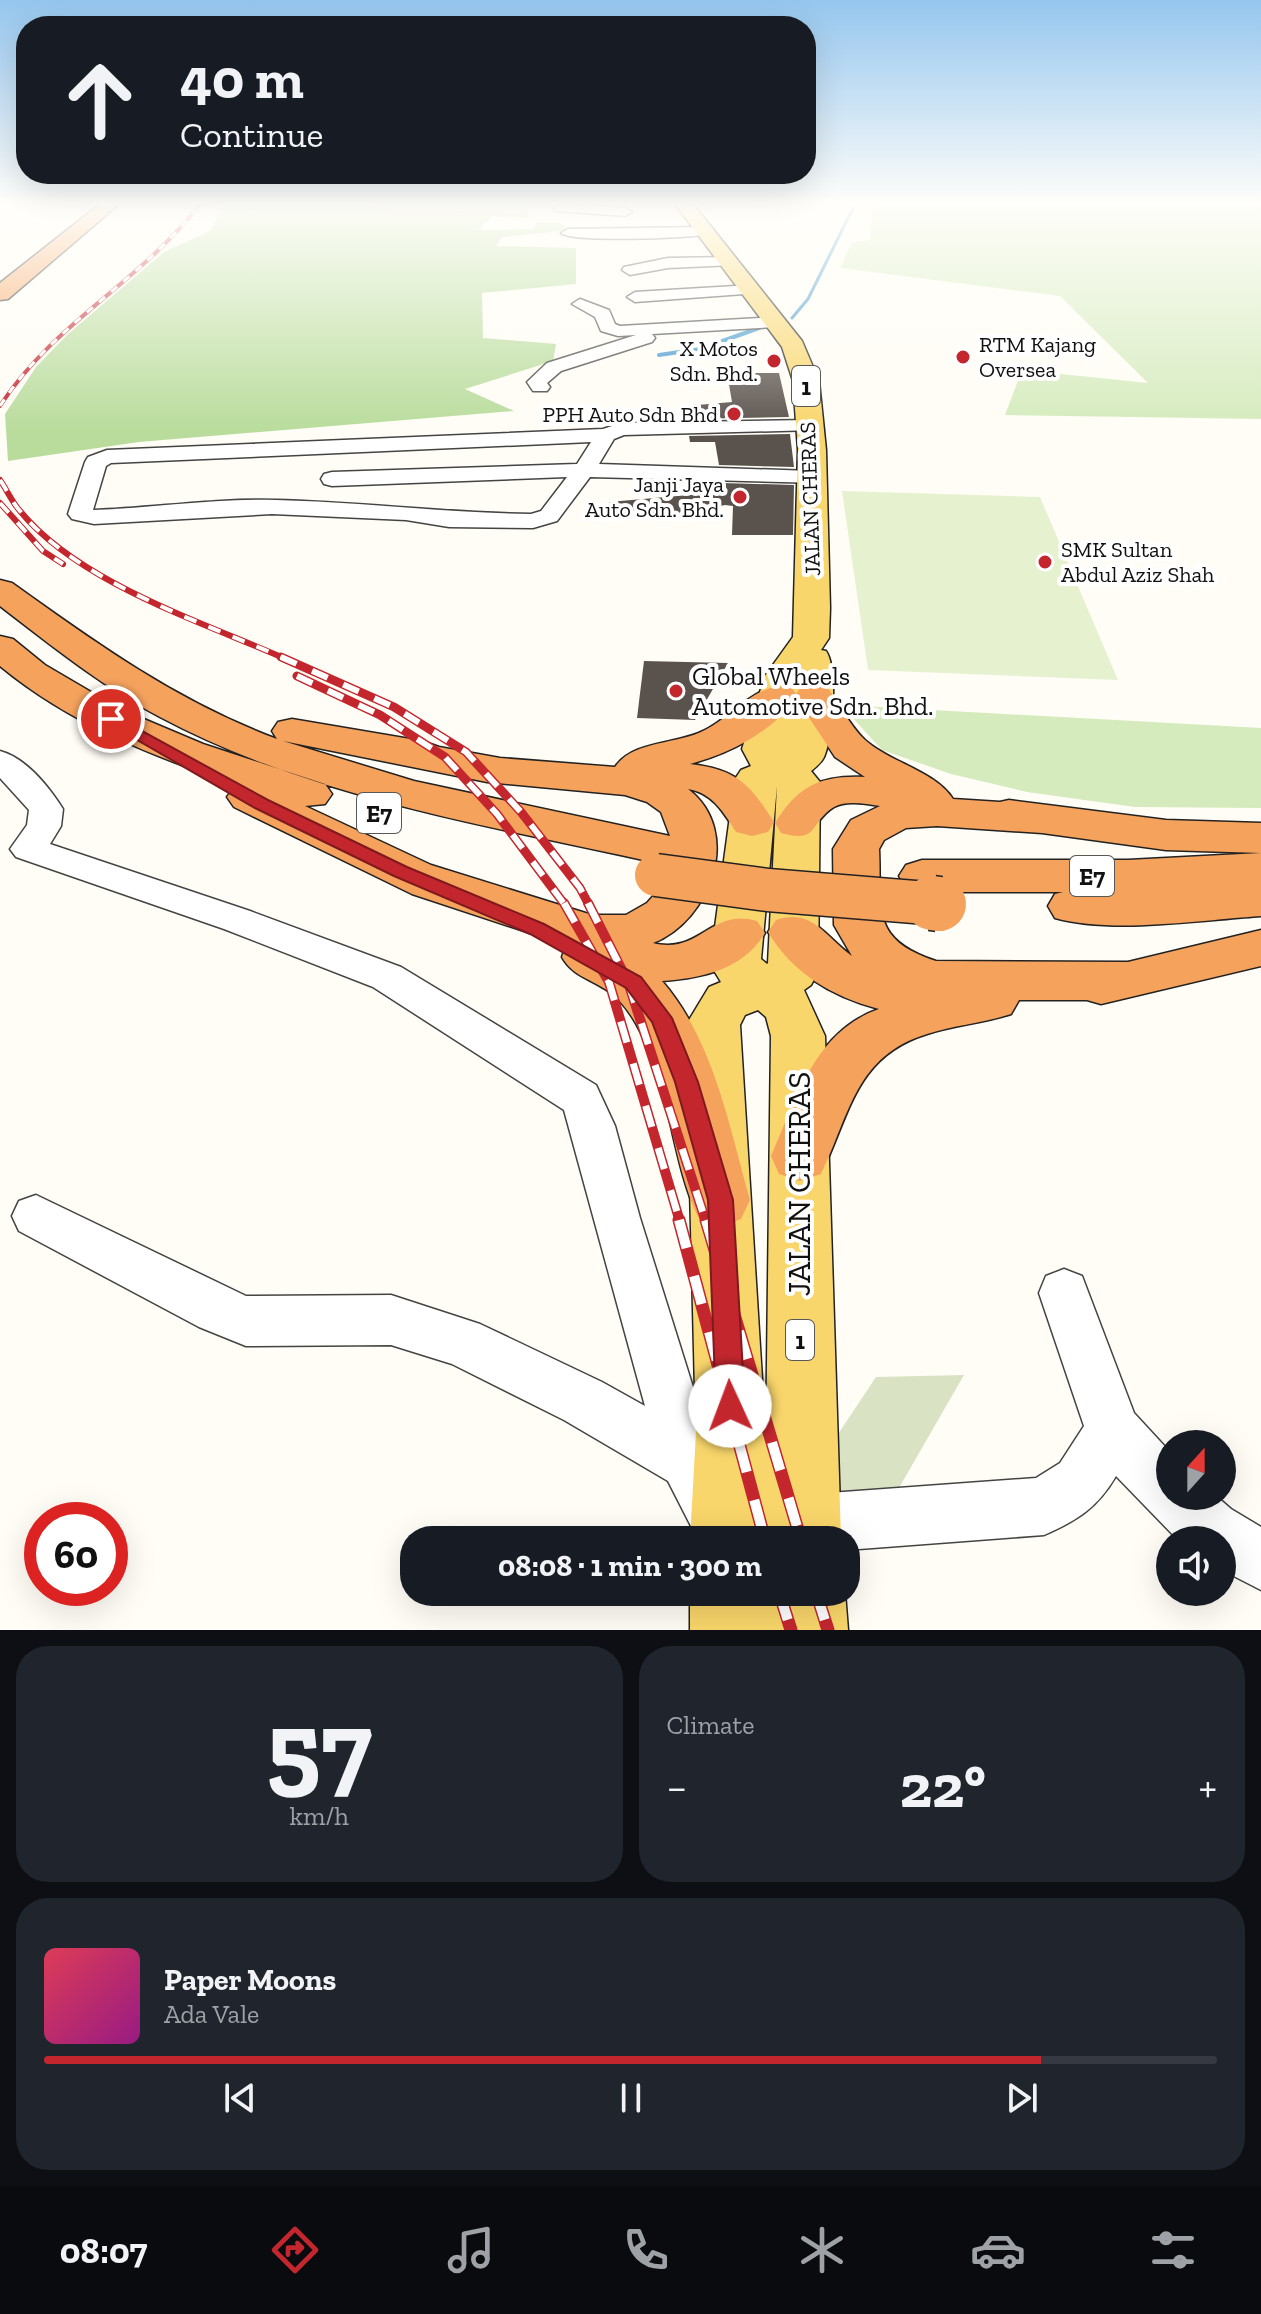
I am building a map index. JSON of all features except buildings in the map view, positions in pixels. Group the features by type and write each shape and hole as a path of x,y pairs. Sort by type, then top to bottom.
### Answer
{"highway":[{"path":"0,294 17,280"},
{"name":"E7","path":"0,590 124,703 242,773 417,823 659,862 768,890 930,890 1261,869"},
{"name":"E7","path":"0,647 26,671 124,703"},
{"path":"603,766 686,754 724,739 796,696 850,748 895,779 948,803"},
{"path":"124,703 278,728 499,770 638,784 664,792 684,808 692,825 694,854 683,893 666,914 634,933 601,934 552,923 400,871"},
{"path":"124,703 262,804 400,871 537,929 633,982 661,1018 687,1082 720,1200"},
{"path":"393,750 498,762 603,766 710,779 733,794 752,822"},
{"path":"797,823 815,799 836,792 858,791 1166,835 1261,838"},
{"path":"1039,819 937,812 897,815 867,830 856,849 858,925 873,949 894,966 935,980 1128,981"},
{"name":"E7","path":"930,890 1149,907 1261,899"},
{"path":"537,929 659,963 699,960 740,933"},
{"path":"793,932 818,959 845,979 890,994 1005,998"},
{"path":"800,1156 847,1057 877,1033 921,1013 1128,981 1261,948"}],"main road":[{"name":"JALAN CHERAS","path":"744,280 801,361 806,381 812,478 813,608 810,641 816,680 796,696 805,755 756,779 735,964 746,978 762,986 787,1006 798,1036 806,1526"},
{"path":"728,1526 731,1432 713,1025 727,1001 779,981 793,972 799,782 781,768"},
{"path":"729,1606 730,1630"},
{"name":"JALAN CHERAS","path":"808,1606 808,1630"}],"street":[{"path":"635,297 752,290"},
{"path":"580,304 603,314 610,330 776,322"},
{"path":"540,387 537,382 554,367 638,343 655,330"},
{"path":"606,435 549,516 533,521 449,520 406,513 272,507 94,517 80,514 96,462 107,457 606,435 629,428 809,426"},
{"path":"332,479 584,470 812,478"},
{"path":"0,761 26,784 46,809 44,826 28,849 237,920 387,977 581,1098 593,1126 616,1218 688,1461 721,1526"},
{"path":"36,1216 217,1310 246,1321 391,1320 462,1342 583,1401 688,1461"},
{"path":"1064,1293 1113,1431 1156,1478"},
{"path":"860,1546 1044,1506 1080,1483 1113,1431"},
{"path":"1188,1510 1210,1530 1261,1560"},
{"path":"823,1606 831,1630"}],"green space":[{"path":"131,280 576,280 576,284 482,293 483,338 556,344 553,361 465,389 514,411 139,442 8,461 5,414 36,367 67,335"},
{"path":"935,280 1261,280 1261,419 1005,415 1022,370 1148,383 1060,296"},
{"path":"842,491 1040,497 1118,680 868,670"},
{"path":"841,705 1261,728 1261,808 1135,807 1027,792 951,774 882,750"},
{"path":"964,1375 892,1500 833,1502 834,1440 876,1377"}],"waterway":[{"path":"792,318 808,299 817,280"},
{"path":"659,355 700,349 759,328"}],"railway":[{"path":"0,406 46,350 124,280"},
{"path":"0,480 14,504 45,537 108,580 180,615 286,659"},
{"path":"0,503 43,551 63,564"},
{"path":"281,657 394,707 466,752 521,812 580,888 589,905"},
{"path":"297,676 380,715 445,757 497,814 565,905"},
{"path":"564,903 609,982 680,1222"},
{"path":"588,903 628,982 706,1222"},
{"path":"679,1220 761,1526"},
{"path":"706,1220 797,1526"},
{"path":"783,1606 791,1630"},
{"path":"820,1606 828,1630"}],"place":[{"name":"RTM Kajang Oversea","path":"963,357"},
{"name":"X Motos Sdn. Bhd.","path":"774,361"},
{"name":"PPH Auto Sdn Bhd","path":"734,414"},
{"name":"Janji Jaya Auto Sdn. Bhd.","path":"740,497"},
{"name":"SMK Sultan Abdul Aziz Shah","path":"1045,562"},
{"name":"Global Wheels Automotive Sdn. Bhd.","path":"676,691"}],"route":[{"path":"111,719 262,804 400,871 537,929 633,982 661,1018 687,1082 720,1200 730,1406"}]}
